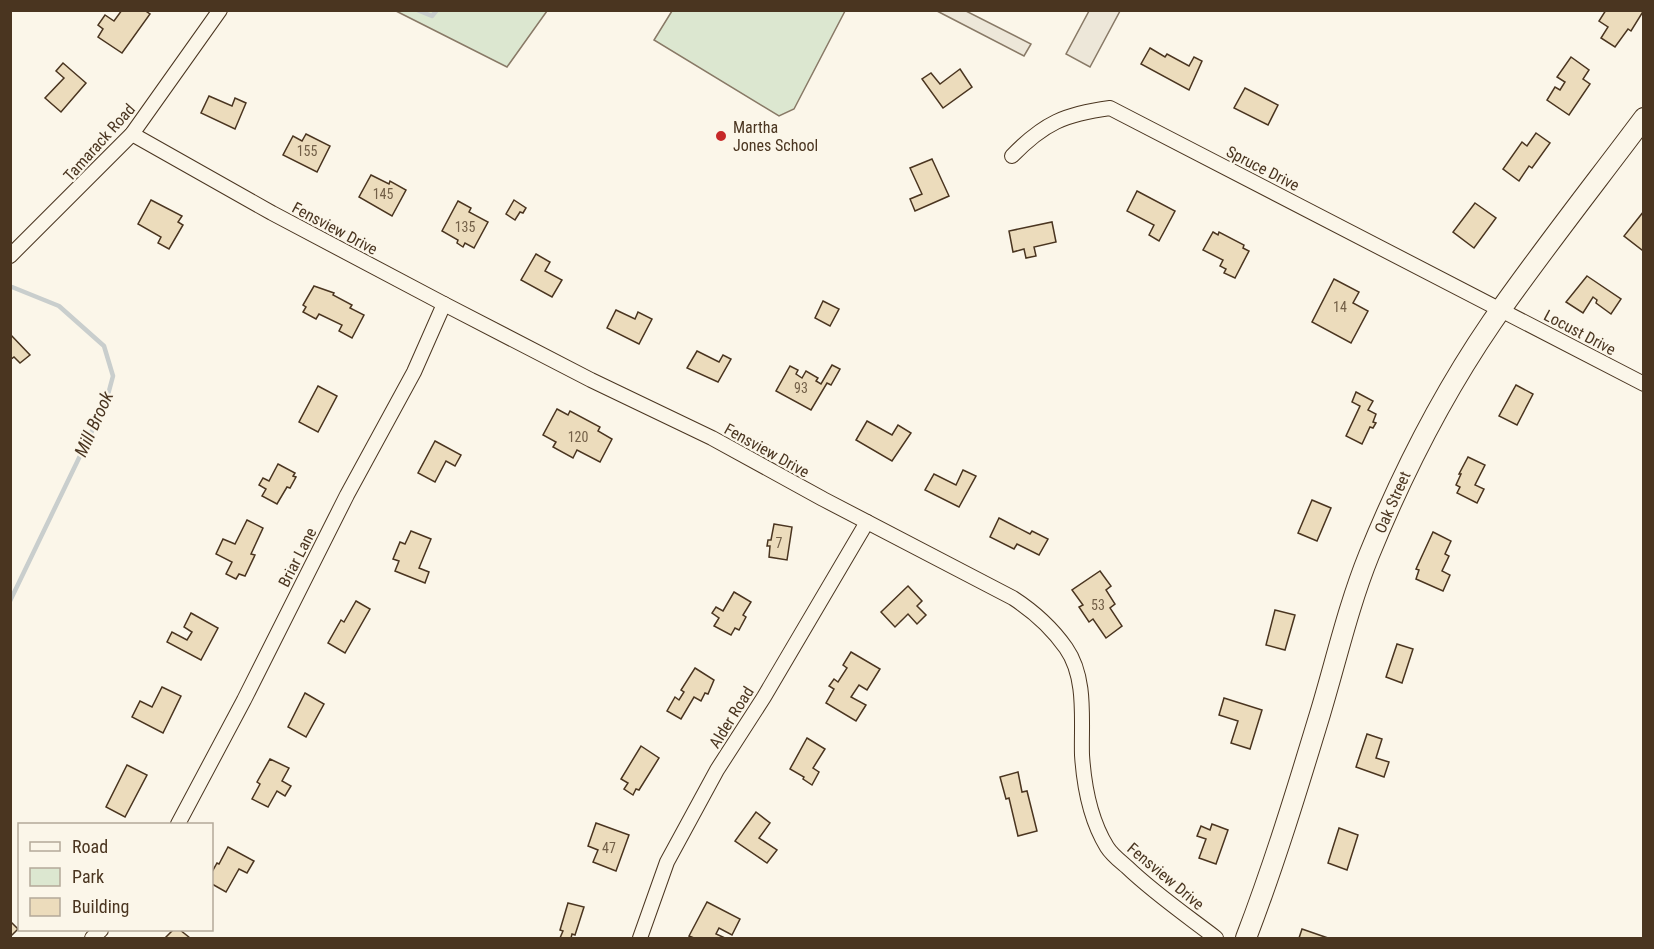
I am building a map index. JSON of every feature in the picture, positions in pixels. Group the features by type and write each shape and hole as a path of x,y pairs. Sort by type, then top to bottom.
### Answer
{"street":[{"name":"Tamarack Road","path":"10,256 132,134 220,10"},
{"name":"Spruce Drive","path":"1012,156 1048,125 1078,112 1110,108 1501,310"},
{"name":"Oak Street","path":"1246,939 1273,864 1320,715 1350,609 1368,557 1412,460 1453,384 1501,310 1644,118"},
{"name":"Fensview Drive","path":"132,134 272,213 591,380 712,438 1013,598 1034,612 1067,649 1078,676 1083,758 1089,797 1094,821 1108,849 1139,879 1216,939"},
{"name":"Briar Lane","path":"179,823 347,495 414,372 444,304"},
{"name":"Locust Drive","path":"1501,310 1644,384"},
{"name":"Alder Road","path":"640,939 666,862 717,770 764,697 867,522"}],"green space":[{"path":"547,10 507,67 396,11"},
{"path":"672,11 845,11 794,109 779,116 654,40"}],"shaded area":[{"path":"937,11 966,11 1031,44 1024,56"},
{"path":"1089,11 1120,11 1090,67 1066,54"}],"building":[{"path":"122,10 144,10 150,14 122,53 98,37 103,29 98,25 105,15 114,21"},
{"path":"1606,10 1644,10 1631,31 1628,29 1615,47 1601,38 1608,27 1599,21"},
{"path":"1150,48 1165,57 1167,54 1189,66 1194,57 1202,61 1189,90 1141,64"},
{"path":"1571,57 1589,70 1583,79 1590,84 1569,115 1547,100 1555,87 1560,90 1565,82 1557,77"},
{"path":"63,63 86,83 61,112 45,98 64,78 56,71"},
{"path":"960,69 972,87 943,108 922,79 931,73 940,84"},
{"path":"1245,88 1278,105 1268,125 1234,108"},
{"path":"209,96 232,106 235,98 246,103 235,129 201,113"},
{"path":"1536,133 1550,143 1532,168 1529,166 1519,181 1503,169 1522,142 1527,146"},
{"path":"306,134 330,146 317,172 283,155 293,136 302,141"},
{"path":"932,159 949,196 915,211 910,199 922,194 910,168"},
{"path":"371,175 389,184 390,181 406,190 392,216 359,197"},
{"path":"1137,191 1175,211 1159,241 1149,235 1154,225 1127,211"},
{"path":"151,200 182,216 178,222 183,225 169,249 158,243 161,237 138,224"},
{"path":"514,200 526,208 515,220 506,214"},
{"path":"458,201 471,208 469,212 488,222 474,248 465,243 463,247 457,243 458,240 442,231"},
{"path":"1475,203 1496,218 1474,248 1453,232"},
{"path":"1644,211 1644,248 1642,250 1624,236"},
{"path":"1052,222 1056,242 1034,247 1036,256 1026,258 1024,249 1013,252 1009,231"},
{"path":"1213,232 1218,235 1219,232 1244,245 1243,248 1249,251 1235,278 1224,273 1226,269 1220,266 1223,260 1203,250"},
{"path":"536,254 550,262 545,271 562,280 552,297 521,280"},
{"path":"1587,276 1621,299 1611,314 1596,303 1597,300 1593,297 1583,313 1566,302"},
{"path":"1334,279 1359,292 1353,303 1368,311 1351,343 1312,322"},
{"path":"314,286 334,293 333,295 352,305 350,308 364,315 352,338 339,331 342,325 319,314 316,319 303,312 306,307 303,305"},
{"path":"823,301 839,309 830,326 815,318"},
{"path":"616,310 635,319 638,312 652,319 639,344 607,328"},
{"path":"10,334 30,355 20,363 14,357 10,360"},
{"path":"697,351 719,362 723,355 731,359 718,382 687,368"},
{"path":"832,365 840,369 831,385 827,383 811,410 776,391 790,366 798,370 796,374 802,378 806,371 818,378 816,381 821,384"},
{"path":"1516,385 1533,394 1517,425 1499,416"},
{"path":"318,386 337,396 318,432 299,422"},
{"path":"1356,392 1373,401 1368,410 1376,414 1373,422 1376,423 1373,428 1370,427 1362,444 1346,436 1360,406 1352,402"},
{"path":"557,409 568,415 570,411 600,427 598,431 612,439 600,462 577,450 573,458 553,447 556,442 543,435"},
{"path":"867,421 892,435 898,425 911,433 892,461 856,440"},
{"path":"435,441 461,455 455,466 446,461 435,482 418,473"},
{"path":"1468,457 1485,465 1475,485 1484,489 1477,503 1457,493 1460,487 1456,485 1461,474 1459,474"},
{"path":"278,464 295,473 293,476 296,477 277,504 262,496 266,489 259,485 263,478 269,481"},
{"path":"963,470 976,476 959,507 925,490 934,474 956,485"},
{"path":"1312,500 1331,508 1317,541 1298,533"},
{"path":"999,518 1030,534 1032,531 1048,539 1039,555 1017,544 1014,549 990,537"},
{"path":"247,520 263,528 251,554 255,555 245,576 239,574 236,579 226,574 232,562 216,554 223,539 235,544"},
{"path":"774,524 792,527 787,560 769,557 770,546 767,546 768,540 771,540"},
{"path":"411,531 431,539 419,568 429,572 425,583 395,571 399,561 393,559 400,542 405,544"},
{"path":"1433,532 1451,541 1445,554 1449,556 1442,571 1450,575 1443,591 1416,579 1419,570 1416,569"},
{"path":"1100,571 1111,586 1106,590 1115,604 1110,608 1122,626 1106,638 1093,619 1089,622 1079,607 1083,605 1072,590"},
{"path":"908,586 922,601 917,606 926,615 917,624 908,614 895,627 881,612"},
{"path":"734,592 751,602 743,615 746,617 739,630 735,628 731,635 714,626 719,618 712,613 716,607 723,611"},
{"path":"356,601 370,609 345,653 328,643 341,620 344,622"},
{"path":"1275,610 1295,615 1285,650 1266,645"},
{"path":"191,613 218,628 201,660 167,642 172,632 187,640 192,632 184,627"},
{"path":"1397,644 1413,649 1402,683 1386,677"},
{"path":"851,652 880,669 867,690 859,685 851,697 866,705 856,721 826,703 834,689 829,686 834,679 838,682 847,668 843,665"},
{"path":"695,668 714,680 708,694 705,693 701,701 694,697 681,719 667,711 675,697 679,700 684,692 681,690"},
{"path":"162,687 181,696 163,733 132,717 140,701 152,707"},
{"path":"305,693 324,704 306,737 288,727"},
{"path":"1224,698 1262,710 1250,749 1231,743 1238,721 1219,715"},
{"path":"1367,734 1382,739 1376,758 1389,762 1384,777 1356,767"},
{"path":"807,738 825,749 813,768 819,772 812,785 790,769"},
{"path":"641,746 659,758 639,790 636,789 633,795 624,789 628,783 621,779"},
{"path":"270,759 289,768 282,781 291,786 285,796 277,791 268,807 252,799 260,784 257,782"},
{"path":"127,765 147,775 125,817 106,807"},
{"path":"1018,772 1022,792 1027,791 1037,831 1018,836 1009,798 1006,799 1000,777"},
{"path":"756,812 770,823 759,838 777,850 767,863 735,841"},
{"path":"596,823 629,835 616,871 593,862 598,850 588,846"},
{"path":"1212,824 1228,830 1216,864 1199,858 1206,839 1197,836 1201,826 1210,830"},
{"path":"1339,828 1358,835 1347,870 1328,863"},
{"path":"228,847 254,861 247,873 239,869 226,892 213,885 213,870 217,863 219,864"},
{"path":"707,902 740,919 732,935 719,928 716,934 725,938 689,936"},
{"path":"568,903 584,907 575,935 572,934 571,938 560,938 563,931 560,930"},
{"path":"10,921 18,929 10,937"},
{"path":"1302,929 1328,938 1299,938"},
{"path":"172,931 181,931 190,938 165,938"}],"waterway":[{"path":"417,10 432,16 437,10"},
{"name":"Mill Brook","path":"10,601 106,402 113,376 104,346 59,306 12,287"}],"place":[{"name":"Martha Jones School","path":"721,136"}]}
